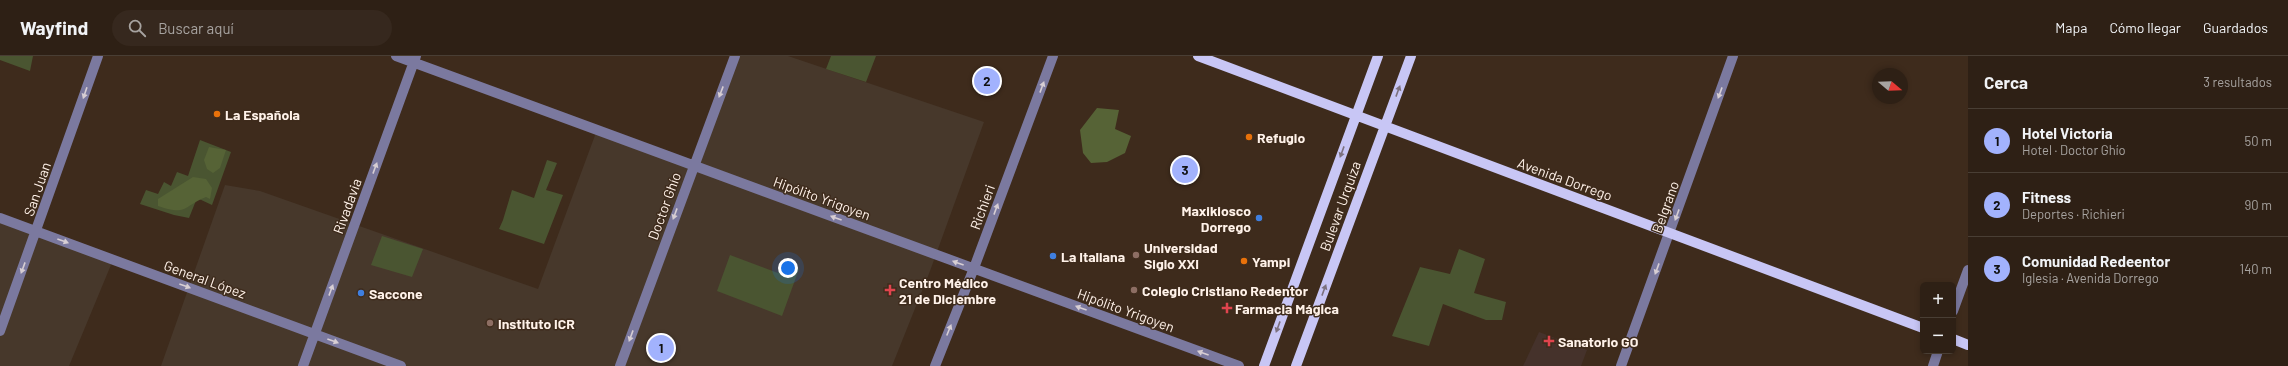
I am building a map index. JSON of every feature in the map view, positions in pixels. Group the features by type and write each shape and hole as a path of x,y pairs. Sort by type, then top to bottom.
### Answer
{"main road":[{"name":"Avenida Dorrego","path":"1198,56 1920,327"},
{"name":"Bulevar Urquiza","path":"1264,366 1378,56"},
{"name":"Bulevar Urquiza","path":"1296,366 1411,56"},
{"path":"1956,340 1968,345"}],"street":[{"name":"San Juan","path":"0,331 37,232 98,56"},
{"name":"Hipólito Yrigoyen","path":"396,56 415,59 693,166 1239,366"},
{"name":"Doctor Ghío","path":"620,366 735,56"},
{"name":"Richieri","path":"935,366 974,268 1053,56"},
{"name":"Belgrano","path":"1621,366 1671,233 1733,56"},
{"name":"Rivadavia","path":"303,366 415,59"},
{"name":"General López","path":"0,218 401,366"},
{"path":"1956,302 1968,270"},
{"path":"1933,366 1937,354"}],"shaded area":[{"path":"735,56 788,56 984,122 930,271 892,366 161,366 225,185 260,191 538,289 597,130 693,166"},
{"path":"0,218 113,260 69,366 0,366"},
{"name":"Sanatorio GO","path":"1539,332 1587,350 1581,366 1523,366"}],"green space":[{"path":"0,56 33,56 30,71 0,60"},
{"path":"831,56 876,56 866,82 826,69"},
{"path":"1097,108 1119,110 1115,129 1131,136 1125,153 1107,162 1091,163 1083,153 1080,130"},
{"path":"200,140 231,152 212,205 197,198 189,218 174,215 140,204 146,190 158,194 164,182 171,186 177,172 188,176"},
{"path":"209,147 226,150 220,168 213,173 207,169 204,160"},
{"path":"547,160 557,163 546,190 563,195 544,244 499,229 512,190 534,198"},
{"path":"193,177 206,179 212,188 210,199 206,197 180,210 167,209 158,206 158,199"},
{"path":"382,236 423,249 412,277 371,265"},
{"path":"1459,249 1485,259 1474,293 1506,302 1502,320 1486,320 1443,304 1429,346 1392,336 1420,267 1450,274"},
{"path":"730,255 778,273 781,263 799,269 782,316 717,291"}],"place":[{"name":"Fitness","path":"987,81"},
{"name":"La Española","path":"217,114"},
{"name":"Refugio","path":"1249,137"},
{"name":"Comunidad Redeentor","path":"1185,170"},
{"name":"Maxikiosco Dorrego","path":"1259,218"},
{"name":"Universidad Siglo XXI","path":"1136,255"},
{"name":"La Italiana","path":"1053,256"},
{"name":"Yampi","path":"1244,261"},
{"name":"Centro Médico 21 de Diciembre","path":"890,290"},
{"name":"Colegio Cristiano Redentor","path":"1134,290"},
{"name":"Saccone","path":"361,293"},
{"name":"Farmacia Mágica","path":"1227,308"},
{"name":"Instituto ICR","path":"490,323"},
{"name":"Sanatorio GO","path":"1549,341"},
{"name":"Hotel Victoria","path":"661,348"}]}
